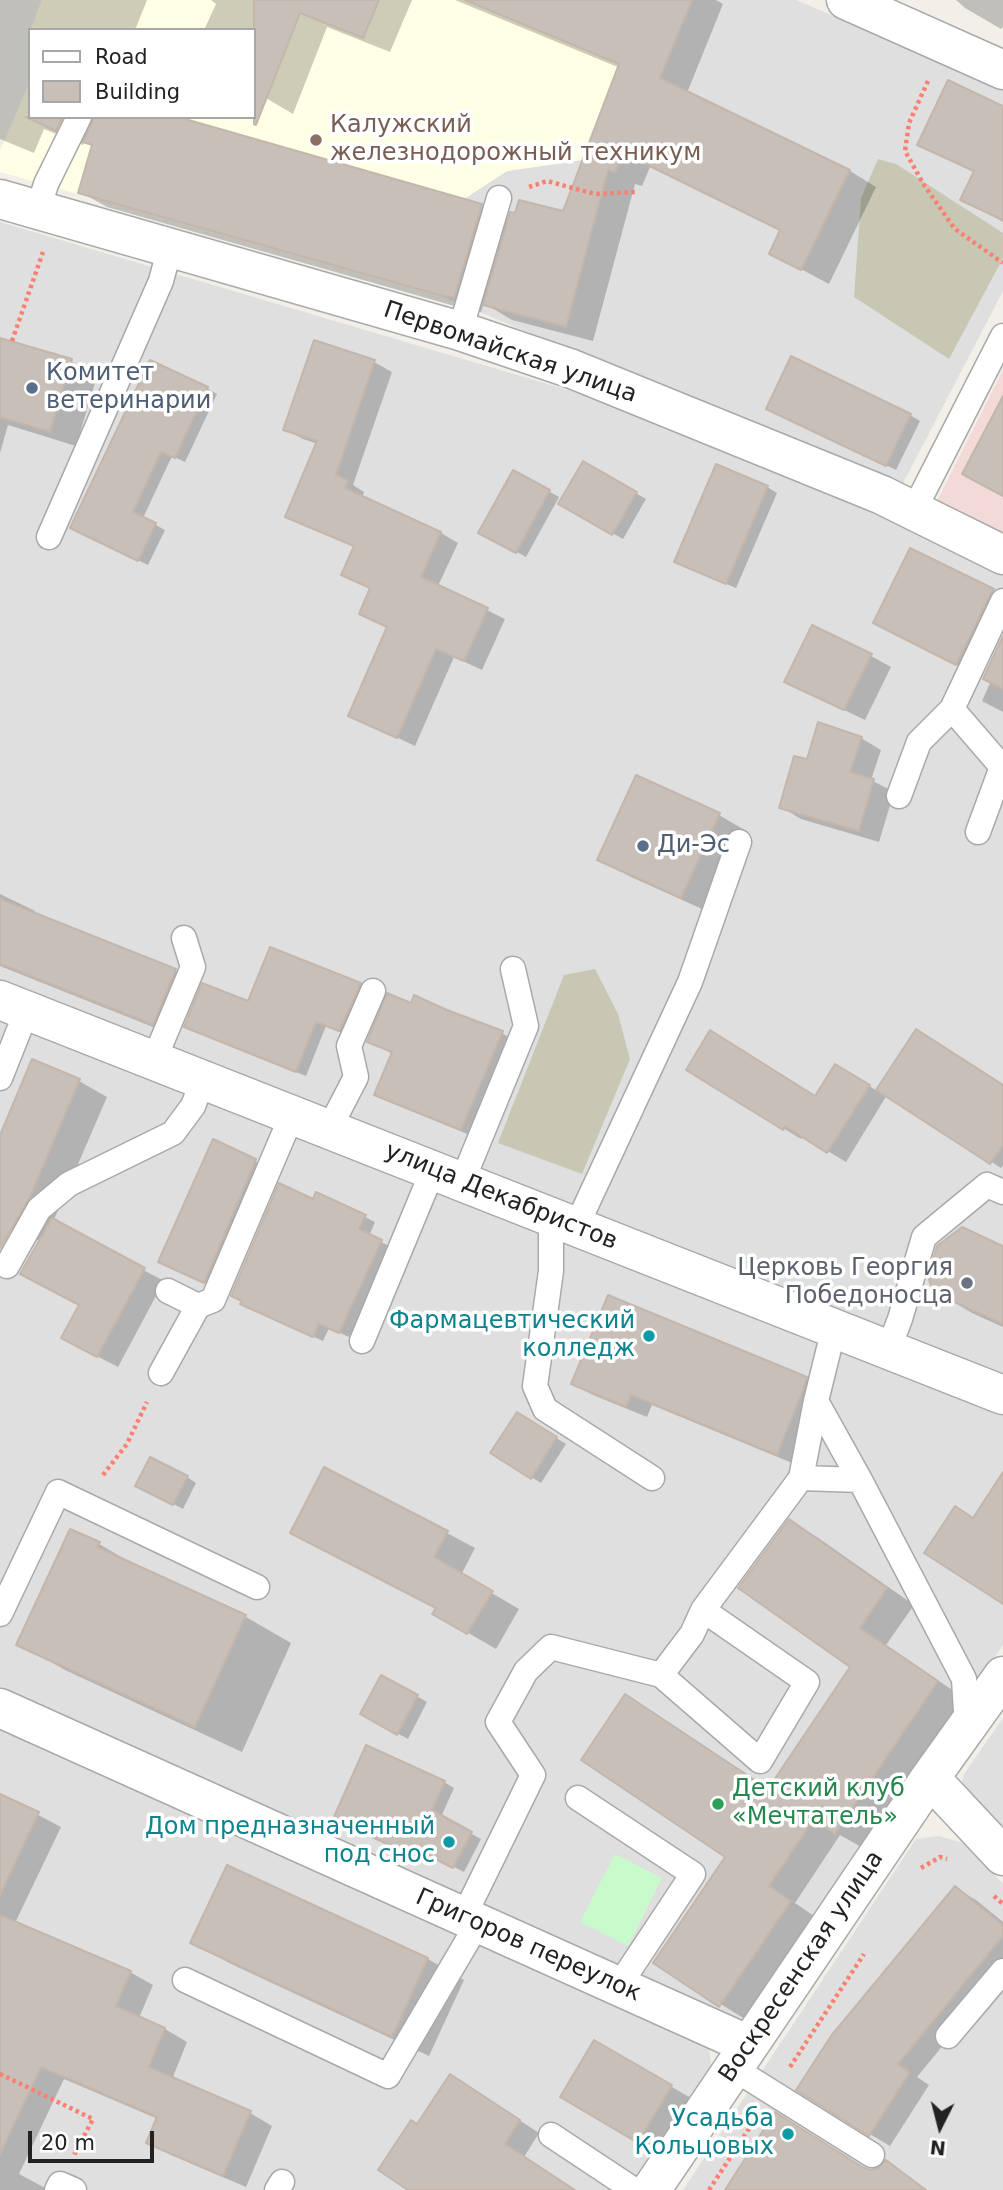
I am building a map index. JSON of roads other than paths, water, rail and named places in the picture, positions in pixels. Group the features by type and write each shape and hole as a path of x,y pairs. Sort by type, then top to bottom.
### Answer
{"street":[{"path":"846,0 1003,70"},
{"name":"Первомайская улица","path":"0,199 41,227 170,247 460,331 572,369 882,495 1003,555"},
{"name":"улица Декабристов","path":"13,1005 1003,1395"},
{"name":"Воскресенская улица","path":"651,2190 930,1778 1003,1676"},
{"name":"Григоров переулок","path":"0,1708 618,1987 741,2057"},
{"path":"930,1778 995,1872"}],"lane":[{"path":"41,227 46,184 78,119"},
{"path":"460,331 499,198"},
{"path":"49,537 161,281 170,247"},
{"path":"914,510 1003,336"},
{"path":"900,796 919,742 952,709 1003,601"},
{"path":"952,709 1002,767 978,832"},
{"path":"652,1478 545,1409 535,1386 551,1271 564,1222 690,982 739,842"},
{"path":"154,1060 193,967 184,937"},
{"path":"362,1341 526,1026 513,969"},
{"path":"329,1129 356,1077 349,1046 373,991"},
{"path":"0,1078 13,1005"},
{"path":"7,1266 39,1209 69,1184 173,1132 193,1106 203,1080"},
{"path":"161,1373 198,1306 213,1300 292,1115"},
{"path":"888,1350 924,1237 987,1185 1003,1192"},
{"path":"168,1291 198,1306"},
{"path":"661,1675 692,1634 703,1610 801,1478 834,1328"},
{"path":"816,1401 964,1679 967,1728"},
{"path":"801,1478 860,1480"},
{"path":"0,1614 58,1492 257,1587"},
{"path":"185,1980 388,2076 471,1920 533,1775 498,1722 526,1671 551,1647 661,1675 760,1761 807,1682 703,1610"},
{"path":"578,1798 693,1874 618,1987"},
{"path":"948,2036 1003,1971"},
{"path":"741,2057 773,2093 872,2155"},
{"path":"551,2135 634,2190"}],"place":[{"name":"Калужский железнодорожный техникум","path":"316,140"},
{"name":"Комитет ветеринарии","path":"32,388"},
{"name":"Ди-Эс","path":"643,846"},
{"name":"Церковь Георгия Победоносца","path":"967,1283"},
{"name":"Фармацевтический колледж","path":"649,1336"},
{"name":"Детский клуб «Мечтатель»","path":"718,1804"},
{"name":"Дом предназначенный под снос","path":"449,1842"},
{"name":"Усадьба Кольцовых","path":"788,2134"}]}
